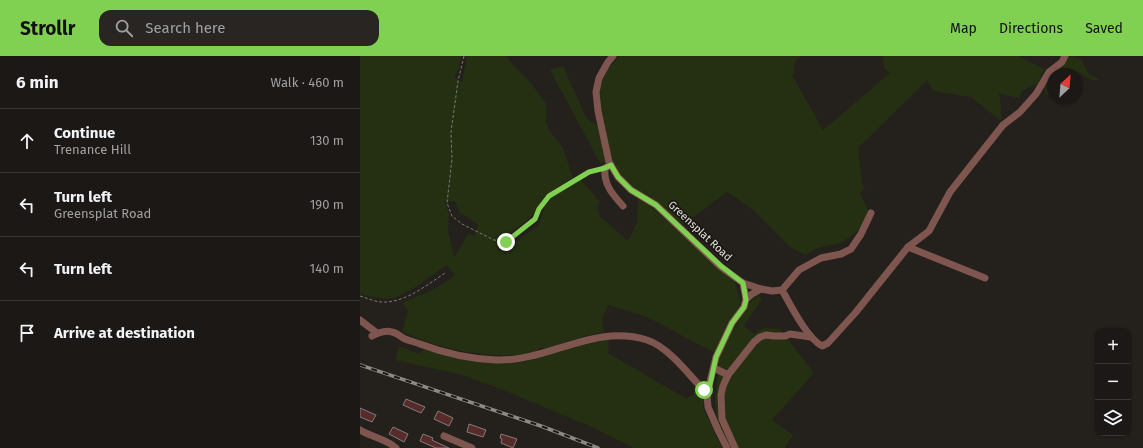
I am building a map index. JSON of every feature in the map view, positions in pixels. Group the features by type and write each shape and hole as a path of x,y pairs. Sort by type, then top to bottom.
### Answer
{"street":[{"name":"Greensplat Road","path":"613,56 599,78 596,92 598,111 609,162 608,166 631,190 656,205 721,266 743,283 772,291 782,290"},
{"path":"871,213 861,234 851,249 841,254 821,258 799,270 782,290 811,337 816,343 822,346 828,343 856,312 908,247 928,231 950,192 1003,125 1020,112 1036,94 1049,72 1062,62 1065,56"},
{"path":"608,166 604,174 610,192 623,206"},
{"path":"908,247 985,278"},
{"path":"727,448 708,407 708,394 716,357 732,323 744,307 746,300 743,283"},
{"path":"746,300 752,294 761,289"},
{"path":"360,320 375,335 392,331 406,339 449,354 496,360 515,360 537,355 597,337 617,335 636,337 648,340 668,352 708,394"},
{"path":"735,448 722,419 721,395 728,375 760,336 785,336 790,334 811,337"},
{"path":"714,368 728,375"},
{"path":"360,430 390,442 396,448"},
{"path":"454,441 458,433"},
{"path":"444,436 472,448"}],"path":[{"path":"464,56 458,81 451,132 452,159 447,203 452,216 462,224 494,240 506,242 535,219 539,209 549,196 589,172 608,166"},
{"path":"360,296 381,302 393,301 418,291 445,273"}],"green space":[{"path":"360,56 461,56 459,69 454,77 462,83 467,56 506,56 531,83 546,104 546,121 549,130 563,148 573,178 550,192 534,213 522,224 507,234 498,236 502,244 510,246 539,225 545,205 550,198 581,180 600,202 597,207 599,215 628,241 637,222 638,199 648,204 702,253 734,279 741,304 725,328 715,352 637,313 608,305 602,320 604,332 584,336 549,348 540,348 535,352 528,354 499,355 470,353 456,350 402,332 408,310 402,303 437,287 455,275 447,265 412,289 391,298 376,298 360,294","holes":["444,201 455,201 460,213 478,224 475,236 468,234 454,258 448,231 449,213"]},
{"path":"619,56 800,56 795,62 793,77 823,130 890,73 884,68 883,56 1018,56 1044,69 1038,83 1022,91 1019,98 999,93 1001,121 971,97 933,91 927,80 858,148 862,184 865,187 860,193 868,210 861,227 853,235 841,243 817,248 806,255 791,248 751,208 727,192 683,225 649,196 632,187 612,162 599,101 600,88 604,75"},
{"path":"1067,56 1081,59 1088,73 1100,80 1092,80 1083,75 1083,68 1057,68"},
{"path":"563,66 587,119 597,125 607,162 600,163 550,70"},
{"path":"1047,81 1047,95 1045,95 1044,85"},
{"path":"758,295 762,299 744,326 754,334 764,328 780,329 814,373 772,420 793,435 785,448 730,448 721,429 715,404 719,360 725,343 743,313"},
{"path":"609,338 608,353 687,399 696,391 705,395 703,408 722,448 634,448 587,425 463,375 395,360 399,346 419,354 424,349 507,362 529,361 571,347"}],"building":[{"path":"406,399 425,407 421,413 403,405"},
{"path":"360,408 376,415 372,422 360,417"},
{"path":"438,411 453,418 449,426 434,419"},
{"path":"469,424 486,430 483,437 467,432"},
{"path":"393,427 408,434 404,442 389,434"},
{"path":"423,434 433,438 432,440 449,448 436,448 420,441"},
{"path":"501,434 517,439 513,448 501,443"}],"railway":[{"path":"360,365 541,426 598,448"}],"route":[{"path":"506,242 535,219 539,209 549,196 589,172 611,165 618,177 631,190 656,205 721,266 743,283 746,300 744,307 732,323 716,357 708,394 704,390"}]}
